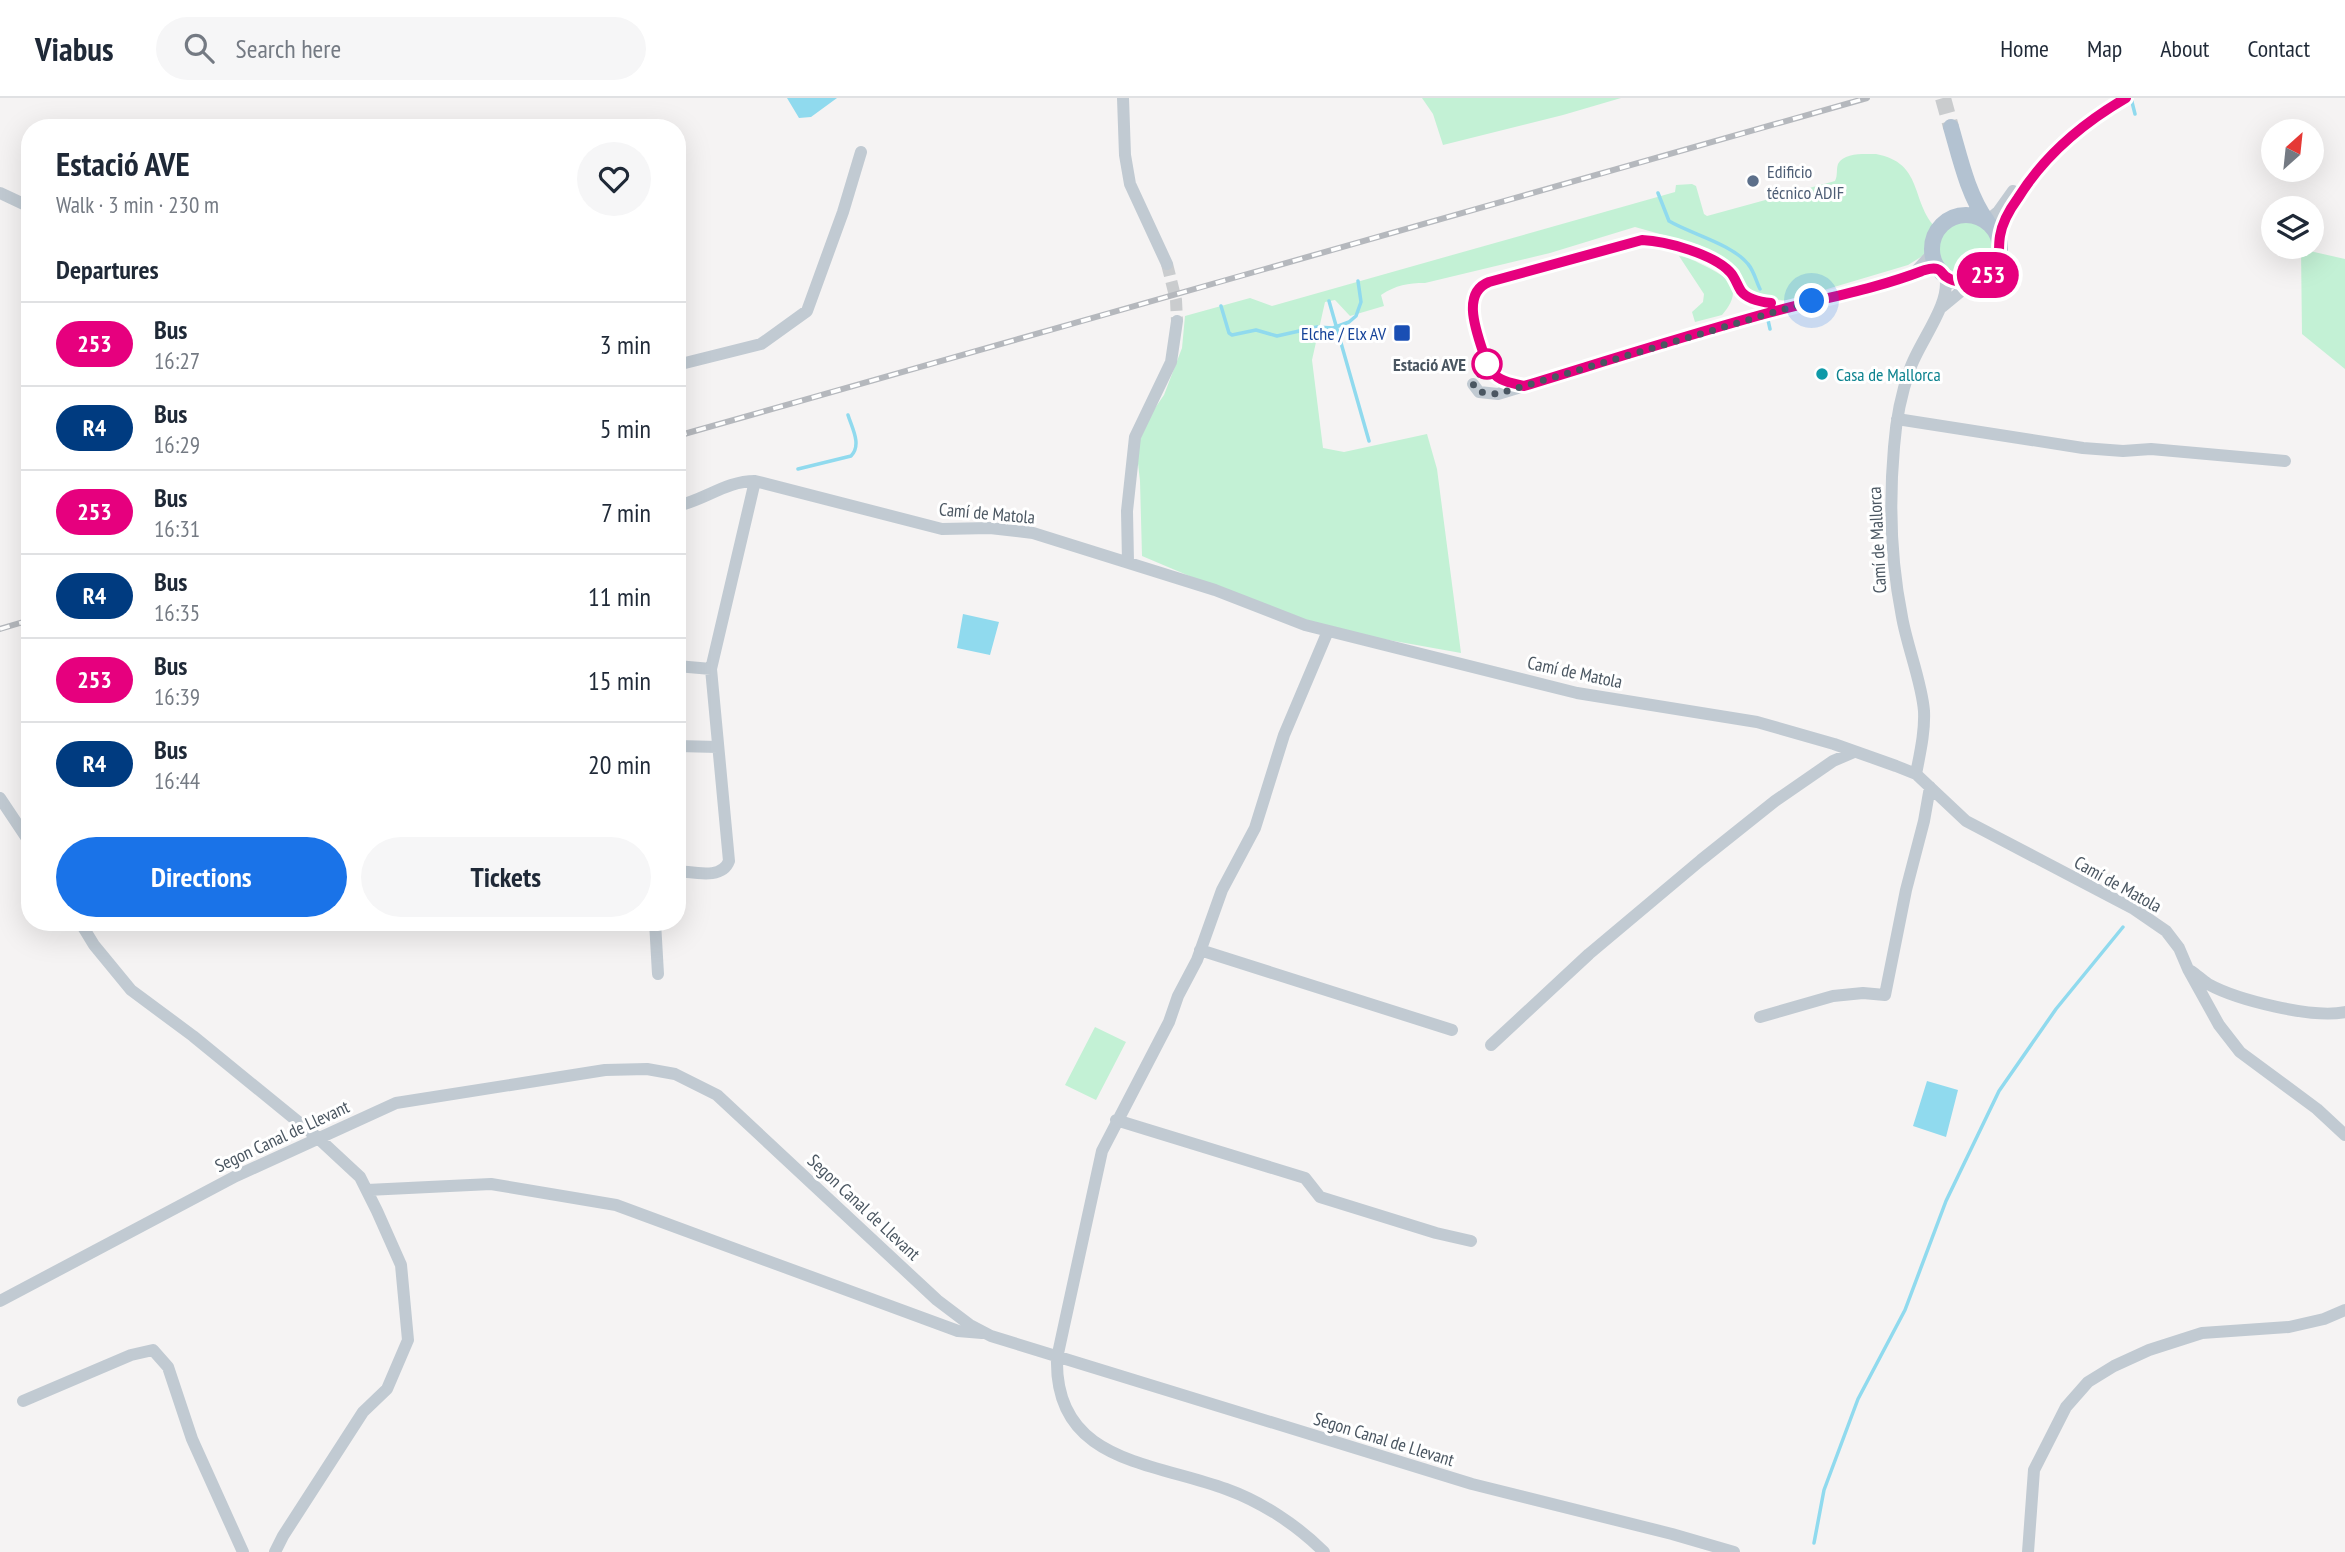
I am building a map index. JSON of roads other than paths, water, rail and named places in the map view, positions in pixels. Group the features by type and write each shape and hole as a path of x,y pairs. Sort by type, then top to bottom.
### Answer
{"main road":[{"path":"1951,127 1979,209 1994,228 2001,253 1994,270 1987,276 1971,283 1953,280 1939,266 1932,245 1939,228 1945,222 1961,215 1970,214 1987,221"},
{"path":"1961,215 1968,194 1966,174"}],"street":[{"path":"1123,98 1125,155 1130,184 1167,264"},
{"path":"1987,221 1998,212 2035,163 2117,98"},
{"path":"1999,239 2019,196 2051,156 2087,124 2125,98"},
{"path":"686,363 761,344 807,311 843,212 861,152"},
{"path":"0,193 21,203"},
{"path":"1473,384 1479,392 1497,394 1939,266"},
{"name":"Camí de Mallorca","path":"1916,774 1923,741 1924,709 1902,618 1894,570 1893,457 1898,419 1910,369 1947,290 1939,266"},
{"name":"Camí de Mallorca","path":"1939,309 1971,283"},
{"path":"1128,562 1127,511 1135,437 1171,362 1177,321"},
{"path":"1898,419 2083,448 2123,451 2151,449 2285,461"},
{"name":"Camí de Matola","path":"686,504 739,481 755,481 942,528 990,528 1033,533 1215,590 1298,623 1577,692 1757,722 1916,774 1966,821 2133,909 2166,931 2179,948 2219,1024 2240,1052 2317,1110 2345,1135"},
{"path":"686,871 719,873 726,869 729,861 711,668 755,481"},
{"path":"1324,1552 1309,1537 1269,1509 1226,1489 1106,1451 1087,1435 1071,1415 1056,1374 1057,1358 1102,1151 1169,1021 1223,890 1255,828 1284,735 1328,631"},
{"path":"686,667 711,668"},
{"path":"686,746 718,747"},
{"path":"1492,1045 1589,954 1701,860 1775,801 1833,761 1854,752"},
{"path":"1760,1017 1833,996 1863,993 1885,995 1930,787"},
{"path":"0,798 21,823"},
{"path":"85,931 131,990 193,1036 318,1138 360,1177 401,1265 408,1340 387,1389 363,1412 275,1552"},
{"path":"655,931 658,974"},
{"path":"1200,950 1452,1030"},
{"path":"2188,969 2208,984 2238,996 2293,1009 2334,1014 2345,1012"},
{"name":"Segon Canal de Llevant","path":"0,1301 236,1176 396,1103 605,1070 647,1069 675,1074 717,1095 937,1300 986,1334 1472,1484 1734,1552"},
{"path":"1116,1120 1305,1178 1320,1197 1436,1233 1471,1241"},
{"path":"367,1190 491,1184 616,1205 958,1331 986,1334"},
{"path":"2028,1552 2034,1470 2066,1407 2088,1382 2149,1350 2202,1333 2289,1326 2324,1320 2345,1310"},
{"path":"23,1401 131,1356 153,1350 168,1367 192,1439 243,1552"}],"water":[{"path":"787,98 837,98 811,117 799,118"},
{"path":"963,614 999,622 990,655 957,648"},
{"path":"1927,1081 1958,1090 1946,1137 1913,1126"}],"waterway":[{"path":"2131,98 2135,114"},
{"path":"1658,193 1669,221 1722,245 1741,257 1750,267 1760,289"},
{"path":"1221,306 1232,335 1256,330 1277,336 1317,327 1333,328 1356,316 1361,302 1358,281"},
{"path":"1329,301 1369,441"},
{"path":"1768,320 1770,329"},
{"path":"798,469 851,456 856,442 848,415"},
{"path":"1814,1543 1824,1490 1858,1399 1905,1310 1946,1201 1999,1091 2056,1009 2123,927"}],"tunnel":[{"path":"1943,98 1951,127"},
{"path":"1167,264 1176,300 1177,321"}],"railway":[{"path":"686,433 1867,98"},
{"path":"0,629 21,623"}],"place":[{"name":"Edificio técnico ADIF","path":"1753,181"},
{"name":"Elche / Elx AV","path":"1402,333"},
{"name":"Estació AVE","path":"1487,364"},
{"name":"Casa de Mallorca","path":"1822,374"}]}
